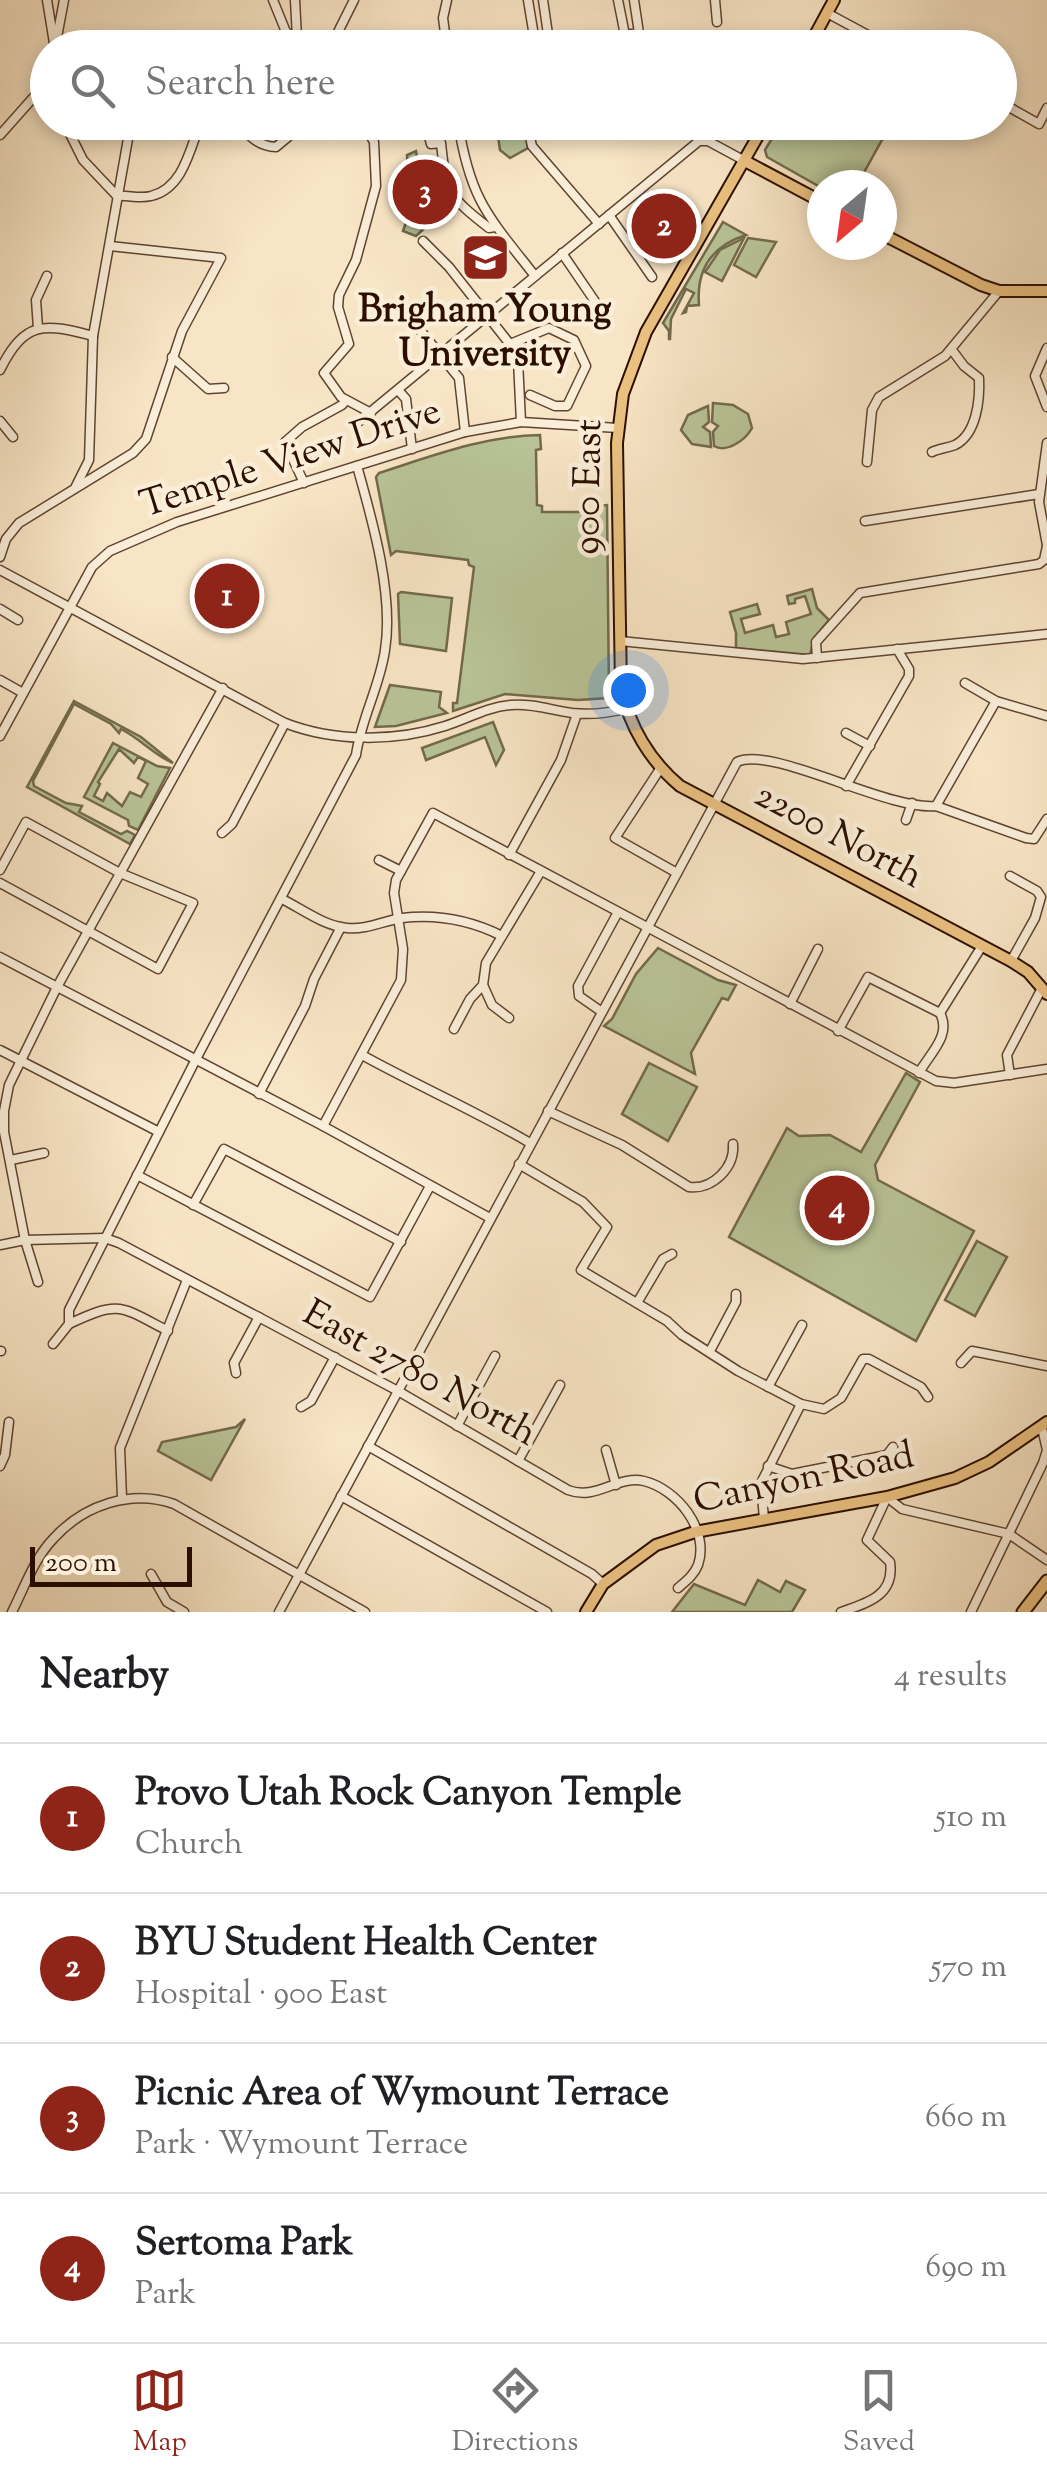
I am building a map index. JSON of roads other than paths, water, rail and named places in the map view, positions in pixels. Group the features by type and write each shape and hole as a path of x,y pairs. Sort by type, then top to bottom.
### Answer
{"highway":[{"path":"1023,1612 1047,1581"}],"main road":[{"path":"818,30 834,0"},
{"name":"900 East","path":"626,709 621,688 620,640 618,428 623,394 640,345 756,140"},
{"path":"745,160 807,194"},
{"path":"897,242 971,282 999,291 1047,291"},
{"name":"2200 North","path":"626,709 660,769 680,786 1011,960 1044,991"},
{"name":"Canyon Road","path":"586,1612 602,1584 656,1545 695,1532 887,1497 955,1478 989,1462 1044,1425"}],"street":[{"path":"47,0 51,30"},
{"path":"58,30 64,0"},
{"path":"273,0 281,24 288,30"},
{"path":"295,0 297,30"},
{"path":"339,30 354,0"},
{"path":"445,30 447,0"},
{"path":"528,0 533,30"},
{"path":"543,0 547,30"},
{"path":"618,0 623,30"},
{"path":"634,0 640,30"},
{"path":"716,0 718,22"},
{"path":"827,12 860,30"},
{"path":"0,135 30,101"},
{"path":"1017,112 1039,124 1047,108"},
{"path":"73,140 83,160 117,196 150,196 170,185 184,166 194,140"},
{"path":"73,490 89,460 93,336 127,140"},
{"path":"255,140 276,147 284,140"},
{"path":"371,413 346,400 324,373 350,344 340,316 339,296 356,260 375,197 373,140"},
{"path":"430,140 431,144 441,142 446,184 468,211 489,228 495,227"},
{"path":"462,140 472,185 495,227 535,276"},
{"path":"531,140 536,151 599,224"},
{"path":"356,423 703,140 745,160"},
{"path":"526,158 536,151"},
{"path":"609,215 652,278"},
{"path":"423,241 449,267 510,344 518,361 520,422"},
{"path":"0,558 10,531 133,453 146,439 190,313 222,258 110,246"},
{"path":"562,253 609,322"},
{"path":"38,328 36,300 47,276"},
{"path":"868,462 872,410 880,397 952,350 999,291"},
{"path":"399,304 459,378 465,432"},
{"path":"0,370 14,344 38,328 68,329 93,336"},
{"path":"510,344 549,328 574,340 586,366 570,403 558,406 530,395"},
{"path":"1047,348 1035,376 1047,407"},
{"path":"932,452 962,441 975,413 979,378 952,350"},
{"path":"172,357 208,388 224,388"},
{"path":"398,390 406,399 412,449"},
{"path":"304,483 285,442 302,426 346,400"},
{"path":"558,406 558,422"},
{"path":"0,421 13,437"},
{"name":"Temple View Drive","path":"0,736 96,562 110,551 177,522 465,432 520,422 618,428"},
{"path":"817,658 816,642 860,593 1039,564 1047,545 1039,494 1047,443"},
{"path":"70,1324 69,1310 356,755 386,649 386,614 358,466"},
{"path":"865,521 1039,494"},
{"path":"0,570 304,730 396,738 512,705 578,714 626,709"},
{"path":"0,608 18,620"},
{"path":"620,640 817,658 1047,634"},
{"path":"846,786 909,676 897,649"},
{"path":"0,680 23,693"},
{"path":"965,683 996,700 1047,716"},
{"path":"38,1282 25,1240 4,1111 19,1060 222,688"},
{"path":"936,806 996,700"},
{"path":"510,855 561,760 578,714"},
{"path":"222,834 232,824 285,723"},
{"path":"846,733 870,746"},
{"path":"279,1612 740,760 778,764 846,786 936,806 1034,840 1047,819"},
{"path":"660,769 615,838 677,873"},
{"path":"906,820 912,803"},
{"path":"323,1126 400,980 404,949 394,893 401,871 433,813 919,1073 944,1083 1047,1069"},
{"path":"0,870 26,822 120,873 194,903 158,969 0,883"},
{"path":"379,860 401,871"},
{"path":"509,1018 492,1006 483,985 486,963 541,872"},
{"path":"1010,876 1040,897 1035,918 1011,960"},
{"path":"282,899 341,927 362,928 398,919 450,918 502,936"},
{"path":"602,1012 579,996 578,986 618,912"},
{"path":"259,1094 306,1006 314,978 341,927"},
{"path":"940,1013 982,946"},
{"path":"790,1004 818,949"},
{"path":"0,957 490,1218"},
{"path":"838,1030 868,977 940,1013 943,1035 919,1073"},
{"path":"454,1029 470,999 483,985"},
{"path":"1010,1075 1007,1056 1044,991"},
{"path":"0,1050 159,1132"},
{"path":"362,1055 448,1102 472,1109 530,1143"},
{"path":"548,1110 612,1140 689,1187 697,1188 718,1178 734,1155 733,1144"},
{"path":"193,1204 224,1149 400,1242"},
{"path":"10,1160 44,1153"},
{"path":"519,1164 584,1202 606,1227 581,1270 768,1388 817,1410 836,1403 863,1359 921,1387 928,1398"},
{"path":"137,1175 370,1298 430,1186"},
{"path":"0,1246 25,1240 106,1238"},
{"name":"East 2780 North","path":"106,1238 398,1391 575,1493 590,1494 644,1481 675,1497 688,1512 695,1532"},
{"path":"637,1303 662,1259 672,1254"},
{"path":"122,1498 120,1448 187,1280"},
{"path":"710,1351 736,1302 736,1294"},
{"path":"53,1344 70,1324 114,1306 168,1331"},
{"path":"236,1373 234,1363 258,1317"},
{"path":"768,1388 802,1324"},
{"path":"961,1364 972,1350 1047,1366"},
{"path":"457,1426 495,1356"},
{"path":"301,1407 311,1400 334,1357"},
{"path":"518,1462 560,1385"},
{"path":"764,1519 760,1490 800,1404"},
{"path":"0,1466 9,1422"},
{"path":"971,1612 1047,1450 1044,1425"},
{"path":"368,1446 592,1574 602,1584"},
{"path":"768,1466 792,1474 887,1455 894,1446"},
{"path":"606,1450 616,1485"},
{"path":"341,1496 547,1612"},
{"path":"841,1612 878,1598 890,1580 890,1562 867,1540 887,1497 902,1509 1009,1534 1047,1560"},
{"path":"12,1612 52,1539 105,1503 122,1498 174,1504 365,1612"},
{"path":"678,1588 699,1561 695,1532"},
{"path":"151,1574 167,1602 184,1612"},
{"path":"340,1612 346,1601"}],"place":[{"name":"Picnic Area of Wymount Terrace","path":"425,192"},
{"name":"BYU Student Health Center","path":"664,226"},
{"name":"Brigham Young University","path":"485,258"},
{"name":"Provo Utah Rock Canyon Temple","path":"227,596"},
{"name":"Sertoma Park","path":"837,1208"}]}
